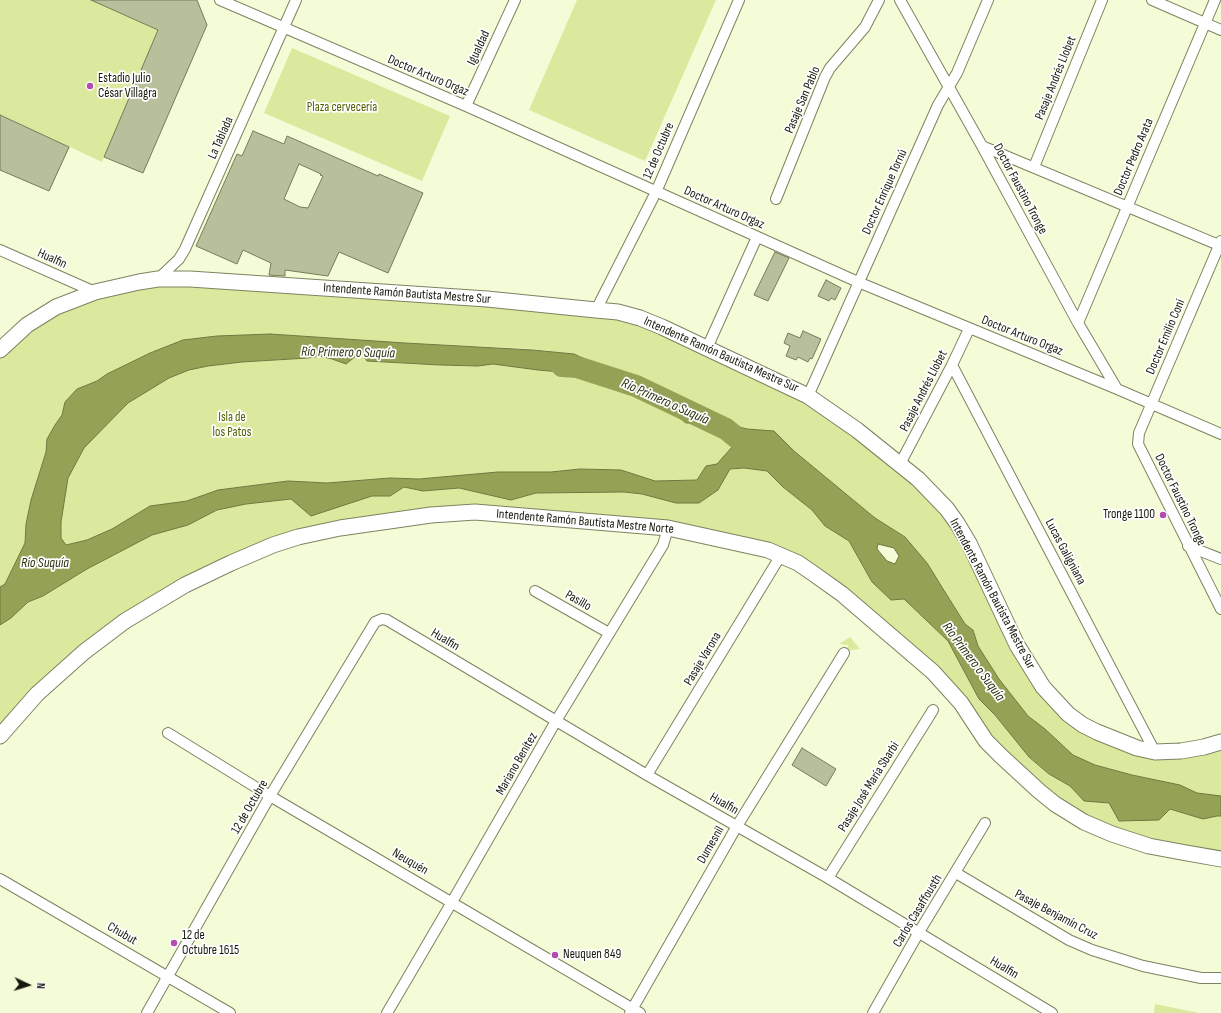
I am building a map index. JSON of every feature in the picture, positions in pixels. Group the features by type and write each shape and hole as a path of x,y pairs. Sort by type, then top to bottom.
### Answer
{"main road":[{"name":"Intendente Ramón Bautista Mestre Sur","path":"0,350 27,326 56,307 94,292 158,279 190,279 273,284 487,300 618,312 640,318 808,396 857,430 918,478 947,509 969,543 1016,645 1043,687 1068,714 1083,725 1137,748 1155,752 1181,751 1221,742"},
{"name":"Intendente Ramón Bautista Mestre Norte","path":"0,736 37,694 84,652 125,621 185,585 273,545 298,537 340,528 423,516 475,512 668,528 768,550 798,563 842,594 934,672 961,703 986,741 1038,791 1055,804 1084,822 1112,834 1149,846 1221,859"}],"street":[{"name":"Doctor Arturo Orgaz","path":"220,0 466,106 858,282 1117,389 1221,434"},
{"name":"La Tablada","path":"158,279 179,259 185,249 296,0"},
{"name":"Igualdad","path":"466,106 515,0"},
{"name":"12 de Octubre","path":"596,310 656,192 739,0"},
{"name":"Pasaje San Pablo","path":"776,198 825,77 830,68 865,27 879,0"},
{"name":"Doctor Faustino Tronge","path":"900,0 982,146 1078,323 1117,389"},
{"name":"Doctor Enrique Tornú","path":"808,396 938,105 957,73 988,0"},
{"name":"Pasaje Andrés Llobet","path":"1034,167 1102,0"},
{"path":"1152,0 1221,30"},
{"name":"Doctor Pedro Arata","path":"1078,323 1214,0"},
{"path":"982,146 1220,244"},
{"path":"707,348 757,237"},
{"name":"Doctor Emilio Coni","path":"1138,444 1139,433 1220,244"},
{"name":"Hualfin","path":"0,250 94,292"},
{"name":"Pasaje Andrés Llobet","path":"900,464 952,365 969,329"},
{"name":"Lucas Galigniana","path":"952,365 1155,752"},
{"name":"Doctor Faustino Tronge","path":"1138,444 1221,609"},
{"name":"Mariano Benítez","path":"387,1013 556,721 663,545 668,528"},
{"path":"1188,546 1221,559"},
{"name":"Pasaje Varona","path":"647,775 781,555"},
{"name":"Pasillo","path":"535,591 609,633"},
{"name":"12 de Octubre","path":"147,1013 270,796 375,622 382,619"},
{"name":"Hualfin","path":"382,619 387,620 647,775 828,878 1052,1013"},
{"name":"Dumesnil","path":"634,1011 737,826 844,653"},
{"name":"Pasaje José María Sbarbi","path":"828,878 933,710"},
{"name":"Neuquén","path":"168,733 270,796 452,902 634,1011"},
{"name":"Carlos Casaffousth","path":"873,1013 919,932 985,823"},
{"name":"Pasaje Benjamín Cruz","path":"956,873 1069,940 1092,950 1143,966 1176,974 1201,978 1221,978"},
{"name":"Chubut","path":"0,879 230,1013"}],"green space":[{"name":"Estadio Julio César Villagra","path":"0,0 197,0 143,173 104,157 102,162 70,147 49,191 0,170"},
{"path":"577,0 716,0 645,161 529,110"},
{"name":"Plaza cervecería","path":"292,48 450,116 422,181 264,113"},
{"path":"139,282 618,312 795,388 947,509 1055,701 1137,748 1221,742 1221,796 1197,793 1180,785 1132,775 1095,765 1073,755 1045,729 1028,716 999,679 978,646 973,630 965,624 942,586 905,537 875,518 794,451 774,431 747,429 736,426 708,410 680,400 650,383 596,364 574,354 533,349 405,343 270,334 217,336 183,340 150,353 107,374 97,381 77,389 65,402 62,415 47,439 46,452 31,500 26,524 25,543 5,584 0,587 0,350 27,325"},
{"name":"Isla de los Patos","path":"361,351 367,361 478,366 493,364 538,370 573,373 589,371 609,374 628,382 652,397 686,423 715,422 725,433 732,447 717,464 706,466 697,480 655,481 621,470 580,469 419,479 390,478 327,483 288,481 218,490 187,501 150,506 112,529 87,540 66,545 60,538 67,478 84,448 128,403 169,378 189,370 242,362 320,356 346,364"},
{"path":"744,468 767,471 783,487 812,510 825,526 849,541 872,582 891,600 904,599 948,641 979,699 995,715 1029,757 1049,774 1070,786 1084,801 1170,809 1203,819 1221,816 1221,859 1149,846 1055,804 961,703 798,563 668,528 475,512 298,537 125,621 0,736 0,625 11,618 28,602 43,596 87,569 152,535 188,525 217,510 246,504 291,499 311,515 372,496 390,496 404,487 423,491 459,488 511,500 536,493 624,492 642,494 718,490 730,469"},
{"path":"850,637 860,649 844,651 849,645 839,644"},
{"path":"1155,1004 1199,1013 1154,1013"}],"water":[{"name":"Río Suquía","path":"270,334 533,350 574,354 596,364 650,383 680,400 708,410 736,426 747,429 774,431 794,451 875,518 905,537 927,563 965,624 973,630 978,646 999,679 1028,716 1045,729 1073,755 1095,765 1132,775 1180,785 1197,793 1221,796 1221,816 1203,819 1170,809 1159,820 1119,821 1109,803 1084,801 1070,786 1049,774 1029,757 995,715 979,699 948,641 904,599 891,600 872,582 849,541 825,526 812,510 783,487 767,471 744,468 730,469 718,490 699,503 676,503 642,494 624,492 536,493 511,500 459,488 423,491 404,487 390,496 372,496 311,516 291,499 246,504 217,510 188,525 152,535 87,569 43,596 28,602 11,618 0,625 0,587 5,584 25,543 26,524 31,500 46,452 47,439 62,415 65,402 77,389 97,381 107,374 150,353 183,340 217,336","holes":["361,352 367,361 478,366 493,364 538,370 573,373 589,371 609,374 628,382 652,397 686,423 715,423 725,433 732,447 717,464 706,466 697,480 655,481 621,470 580,469 551,472 498,472 419,479 390,478 327,483 288,481 218,490 187,501 150,506 112,529 87,540 66,545 61,538 61,522 68,478 84,448 128,403 169,378 189,370 242,362 320,356 346,364","878,544 894,548 899,556 895,564 887,561 877,549"]}],"building":[{"path":"91,0 197,0 207,25 143,173 104,157 158,30"},
{"path":"0,115 69,147 49,191 0,170"},
{"path":"253,131 284,144 287,136 378,176 379,174 423,193 388,273 339,252 328,276 285,270 285,276 269,275 271,263 243,250 237,264 196,246 237,154 242,156","holes":["299,164 321,174 320,175 323,176 308,208 300,207 284,199"]},
{"path":"775,252 789,258 768,301 754,295"},
{"path":"826,280 841,288 835,300 831,298 829,301 818,296"},
{"path":"803,331 821,339 812,359 810,358 808,362 798,357 796,360 786,356 790,346 784,343 788,333 800,338"},
{"path":"802,748 836,769 826,786 792,765"}],"waterway":[{"name":"Río Primero o Suquía","path":"562,366 577,367 636,386 726,429 742,442"}],"place":[{"name":"Estadio Julio César Villagra","path":"90,86"},
{"name":"Tronge 1100","path":"1163,515"},
{"name":"12 de Octubre 1615","path":"174,943"},
{"name":"Neuquen 849","path":"555,955"}]}
